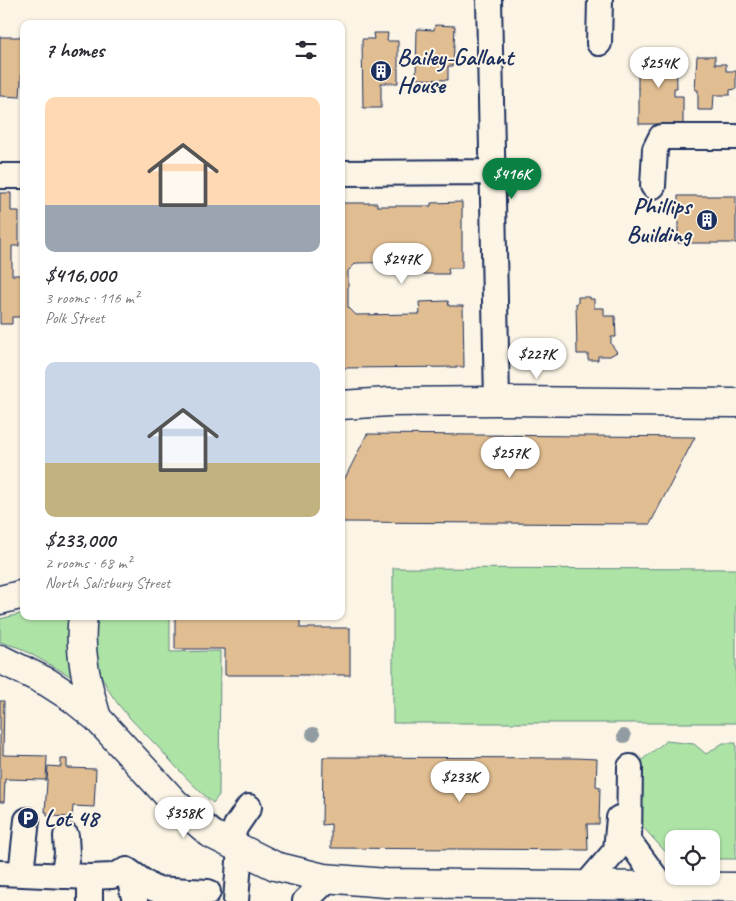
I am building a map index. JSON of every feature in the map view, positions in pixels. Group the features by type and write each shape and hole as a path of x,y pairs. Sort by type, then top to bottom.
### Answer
{"main road":[{"path":"345,405 389,402 497,401 736,403"},
{"path":"0,600 20,595"},
{"path":"82,620 84,672 97,718"},
{"path":"3,663 47,682 72,698 97,718 175,803 211,834 275,866 328,878 386,883 586,885 615,893 662,886 736,887"}],"street":[{"path":"489,0 497,401"},
{"path":"599,43 600,0"},
{"path":"653,186 655,149 661,137 736,137"},
{"path":"345,173 492,172"},
{"path":"0,176 20,176"},
{"path":"586,885 616,850 624,767 629,841 662,886"},
{"path":"236,901 234,846 236,826 249,808"},
{"path":"27,820 10,874 90,877 112,876 127,870"},
{"path":"63,876 67,854 66,836"},
{"path":"127,870 154,889 208,892"},
{"path":"127,870 135,901"},
{"path":"90,877 90,901"},
{"path":"305,901 328,878"}],"green space":[{"path":"393,568 736,569 736,723 393,723"},
{"path":"20,614 20,620 75,620 75,677 20,648 0,642 0,619"},
{"path":"97,620 170,620 170,652 220,651 219,795 213,803 115,700 108,690 98,666 95,653"},
{"path":"666,741 694,744 706,754 723,743 736,743 736,859 720,859 720,830 665,830 665,851 641,825 642,760"}],"building":[{"path":"435,25 455,26 453,66 448,66 448,80 416,79 417,29 434,30"},
{"name":"Bailey-Gallant House","path":"373,33 388,33 387,41 398,41 398,83 381,83 381,108 363,108 362,39 374,39"},
{"path":"0,37 20,37 20,97 0,96"},
{"path":"640,51 676,51 677,88 674,88 674,96 683,96 683,124 639,124 638,56"},
{"path":"697,56 715,56 715,64 726,64 726,71 736,71 736,89 730,90 730,95 714,95 713,110 698,110 698,90 695,90"},
{"path":"0,193 11,193 11,211 19,211 19,246 12,246 12,275 20,275 20,317 12,317 12,324 0,324"},
{"name":"Phillips Building","path":"678,196 736,196 736,243 678,243"},
{"path":"462,202 462,268 448,268 449,274 417,274 417,262 356,263 348,271 348,307 356,315 420,314 419,302 448,301 449,306 463,306 464,367 345,368 345,203 377,203 377,206 431,206 431,203"},
{"path":"578,297 594,299 594,308 604,308 604,316 615,316 616,337 611,337 611,344 617,352 610,356 598,356 598,360 588,360 588,354 577,354 576,303 578,303"},
{"path":"367,434 695,437 650,524 345,522 345,478"},
{"path":"175,620 300,620 300,628 350,628 350,675 225,675 225,649 175,649"},
{"path":"0,701 4,701 3,755 47,756 46,780 5,779 4,802 0,802"},
{"path":"323,757 597,759 596,786 600,787 599,824 587,824 588,850 331,848 331,824 322,825"},
{"path":"61,759 67,759 67,768 96,769 94,807 73,806 72,817 47,816 47,812 45,812 48,766 61,767"}],"place":[{"name":"Bailey-Gallant House","path":"381,71"},
{"name":"Phillips Building","path":"707,220"},
{"name":"Lot 48","path":"28,818"}]}
